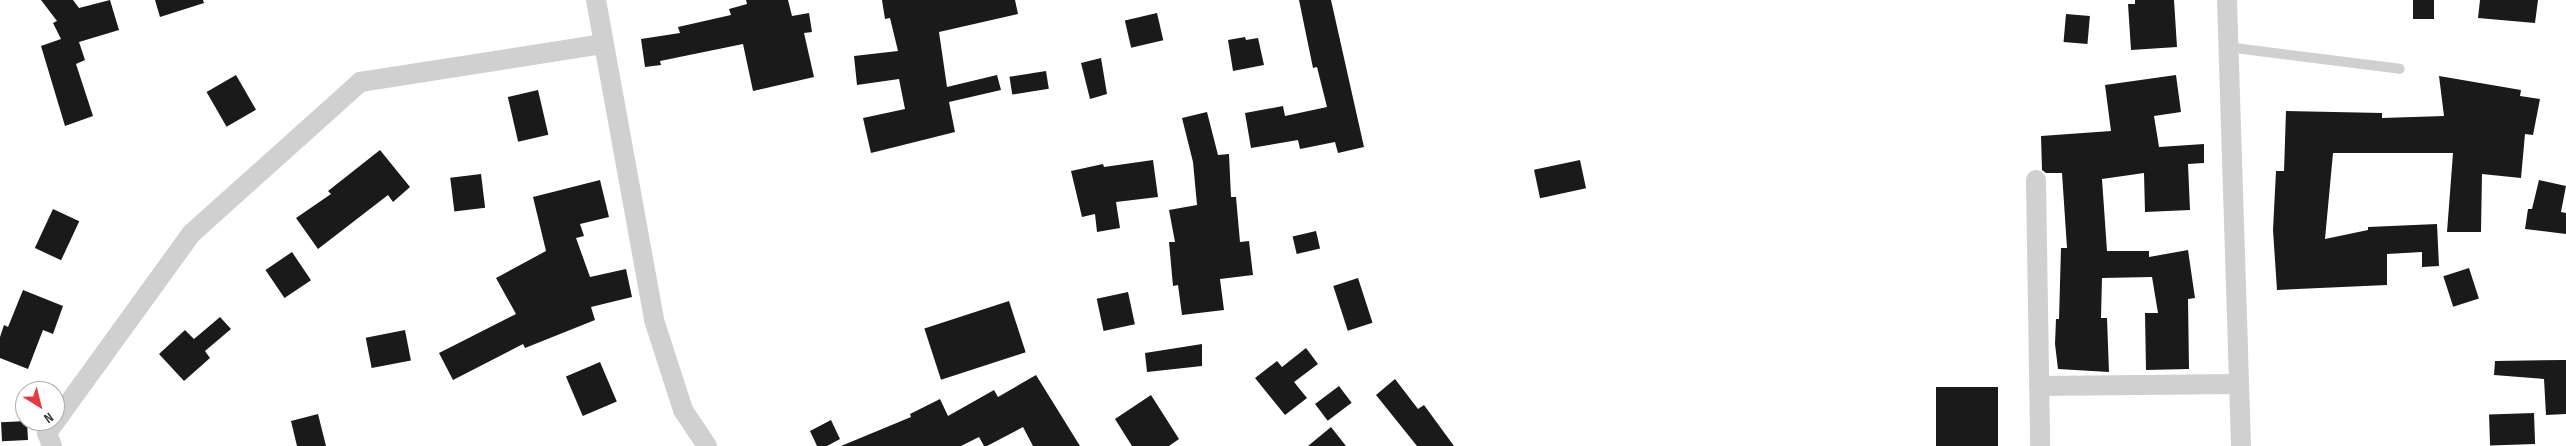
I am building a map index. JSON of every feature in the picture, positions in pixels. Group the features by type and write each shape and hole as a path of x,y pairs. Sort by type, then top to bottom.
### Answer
{"street":[{"path":"596,0 602,44 654,320 683,410 707,446"},
{"path":"2227,0 2226,47 2241,446"},
{"path":"52,446 47,433 192,232 360,82 602,44"},
{"path":"2036,180 2040,446"},
{"path":"2039,386 2239,384"}],"lane":[{"path":"2226,47 2400,69"}],"building":[{"path":"41,0 73,0 79,8 110,0 119,30 79,42 85,60 76,64 93,116 65,126 41,46 61,39 53,23 57,21"},
{"path":"155,0 203,0 204,3 160,17"},
{"path":"746,0 788,0 792,16 809,13 812,32 804,33 814,77 753,91 743,44 660,61 661,65 645,67 641,39 680,33 678,27 731,15 729,9 747,4"},
{"path":"882,0 1015,0 1018,14 939,32 947,87 997,75 1001,90 949,102 955,132 871,153 863,118 905,109 899,79 857,85 854,56 898,51 890,18 885,19"},
{"path":"1299,0 1331,0 1364,147 1338,153 1335,142 1300,149 1298,140 1251,148 1245,113 1283,106 1285,116 1327,107 1317,67 1313,68"},
{"path":"2135,0 2174,0 2177,47 2131,50 2128,4 2135,4"},
{"path":"2413,0 2434,0 2434,19 2413,19"},
{"path":"2480,0 2538,0 2535,23 2478,18"},
{"path":"1157,13 1163,40 1131,48 1125,20"},
{"path":"2066,14 2090,16 2087,44 2064,42"},
{"path":"1245,37 1246,40 1258,38 1264,65 1233,71 1228,40"},
{"path":"1101,58 1107,94 1090,99 1081,63"},
{"path":"1046,71 1049,89 1012,95 1009,77"},
{"path":"236,75 256,110 227,127 207,92"},
{"path":"2176,75 2181,112 2154,116 2159,147 2204,144 2204,163 2188,164 2190,210 2145,212 2144,173 2102,179 2107,251 2149,251 2149,257 2188,250 2195,298 2188,299 2189,369 2146,370 2145,313 2158,313 2152,277 2102,278 2101,318 2107,318 2109,372 2058,369 2055,344 2056,319 2059,319 2061,248 2067,248 2062,173 2046,173 2042,170 2041,136 2111,131 2105,85"},
{"path":"2439,76 2521,90 2520,96 2540,99 2533,135 2525,134 2521,178 2482,174 2481,232 2447,232 2453,153 2333,153 2325,239 2368,230 2368,227 2437,224 2439,266 2422,267 2422,252 2387,254 2387,285 2277,290 2273,230 2276,171 2284,171 2286,111 2382,113 2382,118 2444,116"},
{"path":"538,90 548,135 518,142 508,97"},
{"path":"1207,112 1218,155 1229,154 1231,197 1236,197 1240,242 1249,241 1253,275 1220,279 1224,310 1182,315 1178,285 1173,286 1169,242 1175,242 1169,210 1197,205 1193,162 1182,118"},
{"path":"380,150 410,187 393,202 388,195 318,249 296,218 331,194 328,191"},
{"path":"1153,160 1158,197 1116,202 1120,228 1097,232 1095,214 1082,217 1071,171 1103,164 1104,167"},
{"path":"1580,160 1586,188 1540,198 1534,170"},
{"path":"481,174 485,208 454,212 450,178"},
{"path":"600,180 609,217 580,224 584,236 576,238 590,277 626,269 632,297 591,307 595,320 525,348 523,344 453,380 439,353 516,314 496,278 546,251 533,197"},
{"path":"2539,180 2566,186 2561,212 2566,213 2566,234 2525,229 2528,209 2532,209"},
{"path":"53,209 79,221 61,260 35,248"},
{"path":"1316,231 1320,249 1297,254 1293,236"},
{"path":"292,252 311,280 284,298 265,270"},
{"path":"2469,268 2479,298 2453,307 2443,276"},
{"path":"1358,278 1373,323 1348,331 1333,286"},
{"path":"23,290 63,306 53,334 43,330 28,369 0,358 0,337 4,325 8,327"},
{"path":"1128,292 1135,324 1104,331 1097,299"},
{"path":"1009,301 1026,352 941,380 924,329"},
{"path":"220,317 231,329 205,351 210,358 184,381 159,354 185,330 194,339"},
{"path":"405,330 411,360 372,368 366,338"},
{"path":"1202,344 1202,366 1147,372 1145,353"},
{"path":"1306,348 1318,364 1294,382 1307,398 1285,415 1255,378 1277,361 1282,367"},
{"path":"2566,360 2566,414 2546,415 2544,379 2494,375 2495,361"},
{"path":"600,362 617,402 583,416 566,376"},
{"path":"1036,375 1080,446 1033,446 1023,427 987,446 984,446 979,437 961,446 841,446 911,417 910,414 940,399 948,416 994,390 998,397"},
{"path":"1395,379 1418,409 1424,405 1454,446 1417,446 1376,395"},
{"path":"1339,386 1352,403 1328,421 1315,404"},
{"path":"1936,387 1998,387 1998,446 1936,446"},
{"path":"1151,395 1179,439 1169,446 1132,446 1115,419"},
{"path":"2534,413 2535,444 2490,446 2489,415"},
{"path":"318,414 326,446 297,446 291,421"},
{"path":"831,420 840,439 827,446 817,446 810,431"},
{"path":"1,422 15,422 15,431 28,431 28,440 2,441"},
{"path":"1331,427 1346,446 1308,446"}]}
